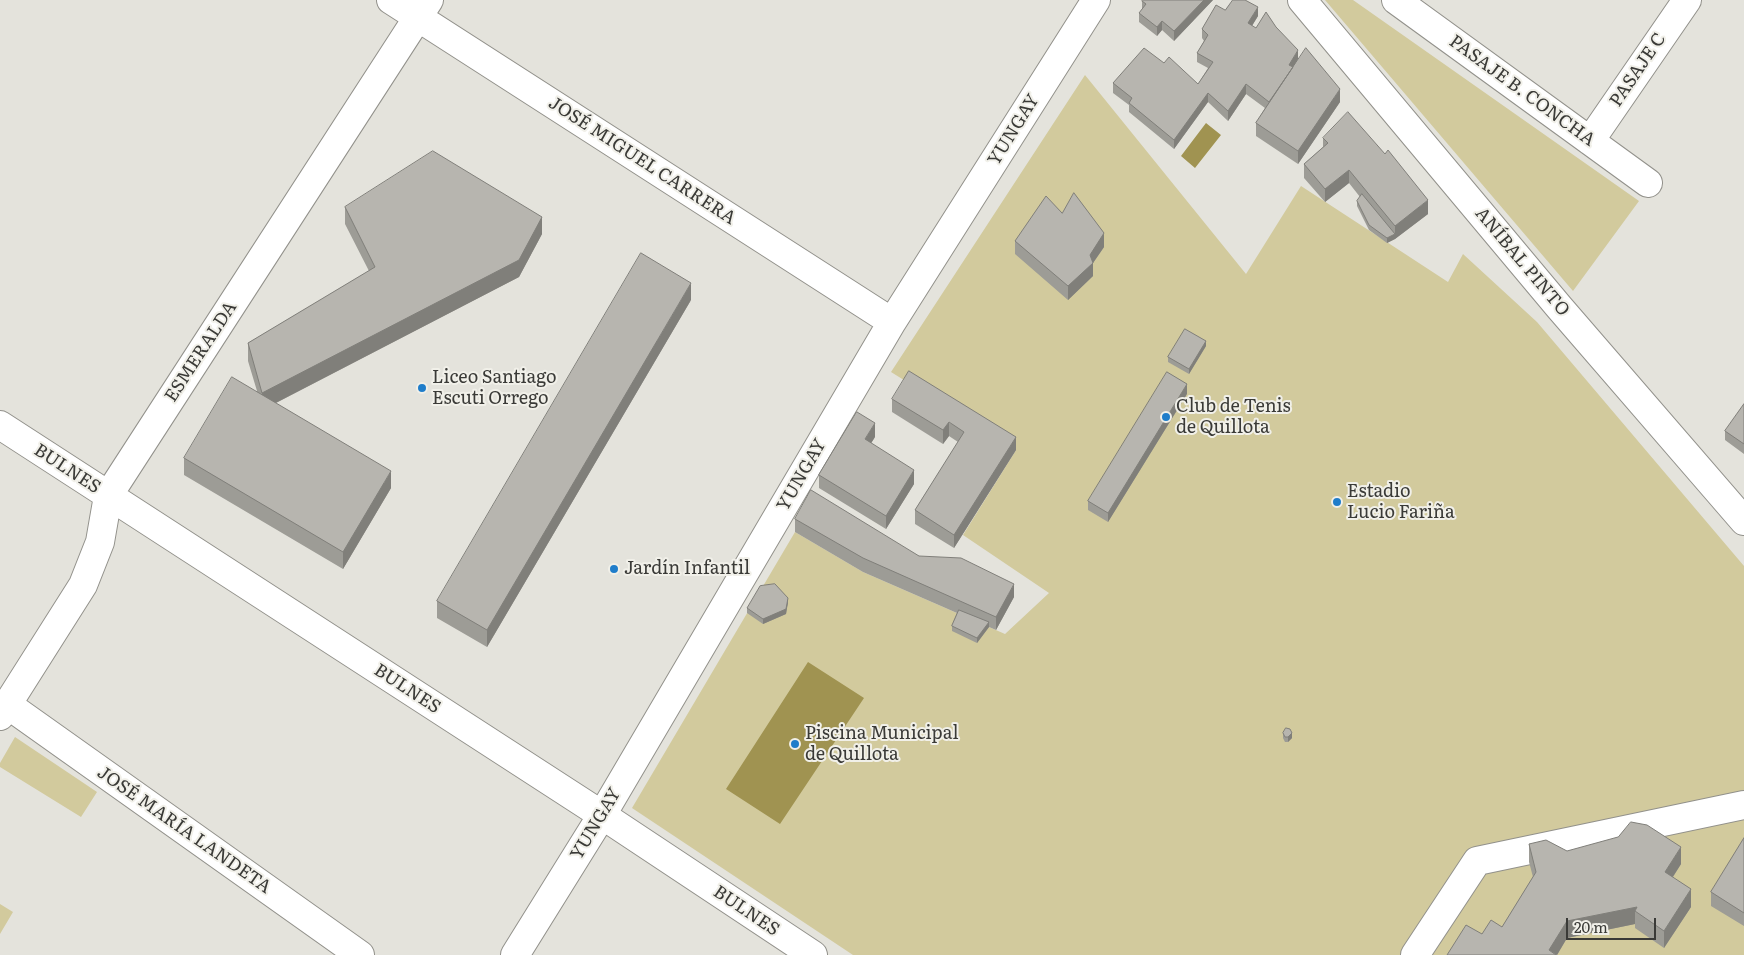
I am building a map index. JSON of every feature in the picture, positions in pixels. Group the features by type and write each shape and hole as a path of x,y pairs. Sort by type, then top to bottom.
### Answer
{"street":[{"name":"JOSÉ MIGUEL CARRERA","path":"392,0 424,9 892,322"},
{"name":"YUNGAY","path":"516,955 602,815 892,322 1096,0"},
{"name":"ANÍBAL PINTO","path":"1302,0 1547,292 1744,522"},
{"name":"PASAJE B. CONCHA","path":"1396,0 1648,183"},
{"name":"PASAJE C","path":"1590,140 1686,0"},
{"name":"ESMERALDA","path":"4,710 83,586 100,542 108,496 424,9"},
{"name":"BULNES","path":"0,425 602,815 813,955"},
{"name":"JOSÉ MARÍA LANDETA","path":"4,710 360,955"},
{"path":"1416,955 1477,861 1744,805"}],"shaded area":[{"path":"1325,0 1353,0 1639,201 1573,291"},
{"name":"Estadio Lucio Fariña","path":"1085,75 1246,274 1301,186 1448,282 1463,254 1537,322 1744,566 1744,955 853,955 632,808 795,532 863,572 1005,634 1049,593 963,535 1016,450 891,372"},
{"path":"1206,123 1221,135 1195,168 1181,156"},
{"name":"Piscina Municipal de Quillota","path":"808,662 864,698 780,824 726,789"},
{"path":"15,737 97,792 81,817 0,767 0,763"},
{"path":"0,904 13,912 0,934"}],"building":[{"path":"1143,0 1204,0 1174,31 1162,21 1157,27 1139,13 1146,4"},
{"path":"1233,0 1245,0 1258,7 1248,23 1256,28 1266,12 1276,27 1298,50 1289,65 1293,67 1269,102 1246,84 1228,111 1208,93 1174,140 1129,103 1132,98 1113,83 1144,48 1164,63 1169,57 1198,84 1213,62 1197,53 1208,35 1202,29 1216,5 1225,10"},
{"path":"1306,48 1340,89 1298,151 1256,123"},
{"path":"1348,112 1385,154 1388,150 1428,200 1395,226 1349,170 1325,189 1304,164 1328,143 1323,138"},
{"path":"433,151 542,217 519,260 262,393 248,343 375,267 345,207"},
{"path":"1074,193 1104,233 1090,255 1093,263 1068,286 1015,241 1046,196 1062,213"},
{"path":"1362,194 1395,234 1387,238 1369,225 1357,201"},
{"path":"641,253 691,283 487,630 437,601"},
{"path":"1185,329 1206,341 1189,369 1168,357"},
{"path":"909,371 1016,437 954,535 915,510 964,432 949,422 943,430 892,399"},
{"path":"1167,372 1187,384 1108,513 1088,501"},
{"path":"232,377 391,471 343,552 184,458"},
{"path":"1744,404 1744,444 1725,431"},
{"path":"857,412 875,423 865,439 914,470 886,516 819,475"},
{"path":"811,490 919,556 961,558 1014,584 996,617 863,558 795,519"},
{"path":"775,584 788,598 786,609 763,619 747,608 760,586"},
{"path":"959,610 989,622 977,638 952,626"},
{"path":"1286,728 1290,729 1292,733 1288,737 1285,737 1283,733"},
{"path":"1631,822 1647,825 1681,847 1665,872 1691,889 1664,931 1635,911 1637,907 1567,921 1549,950 1556,955 1447,955 1466,925 1482,934 1491,920 1502,927 1536,872 1529,844 1546,840 1567,851 1618,837"},
{"path":"1744,838 1744,913 1711,892"}],"place":[{"name":"Liceo Santiago Escuti Orrego","path":"422,388"},
{"name":"Club de Tenis de Quillota","path":"1166,417"},
{"name":"Estadio Lucio Fariña","path":"1337,502"},
{"name":"Jardín Infantil","path":"614,569"},
{"name":"Piscina Municipal de Quillota","path":"795,744"}]}
